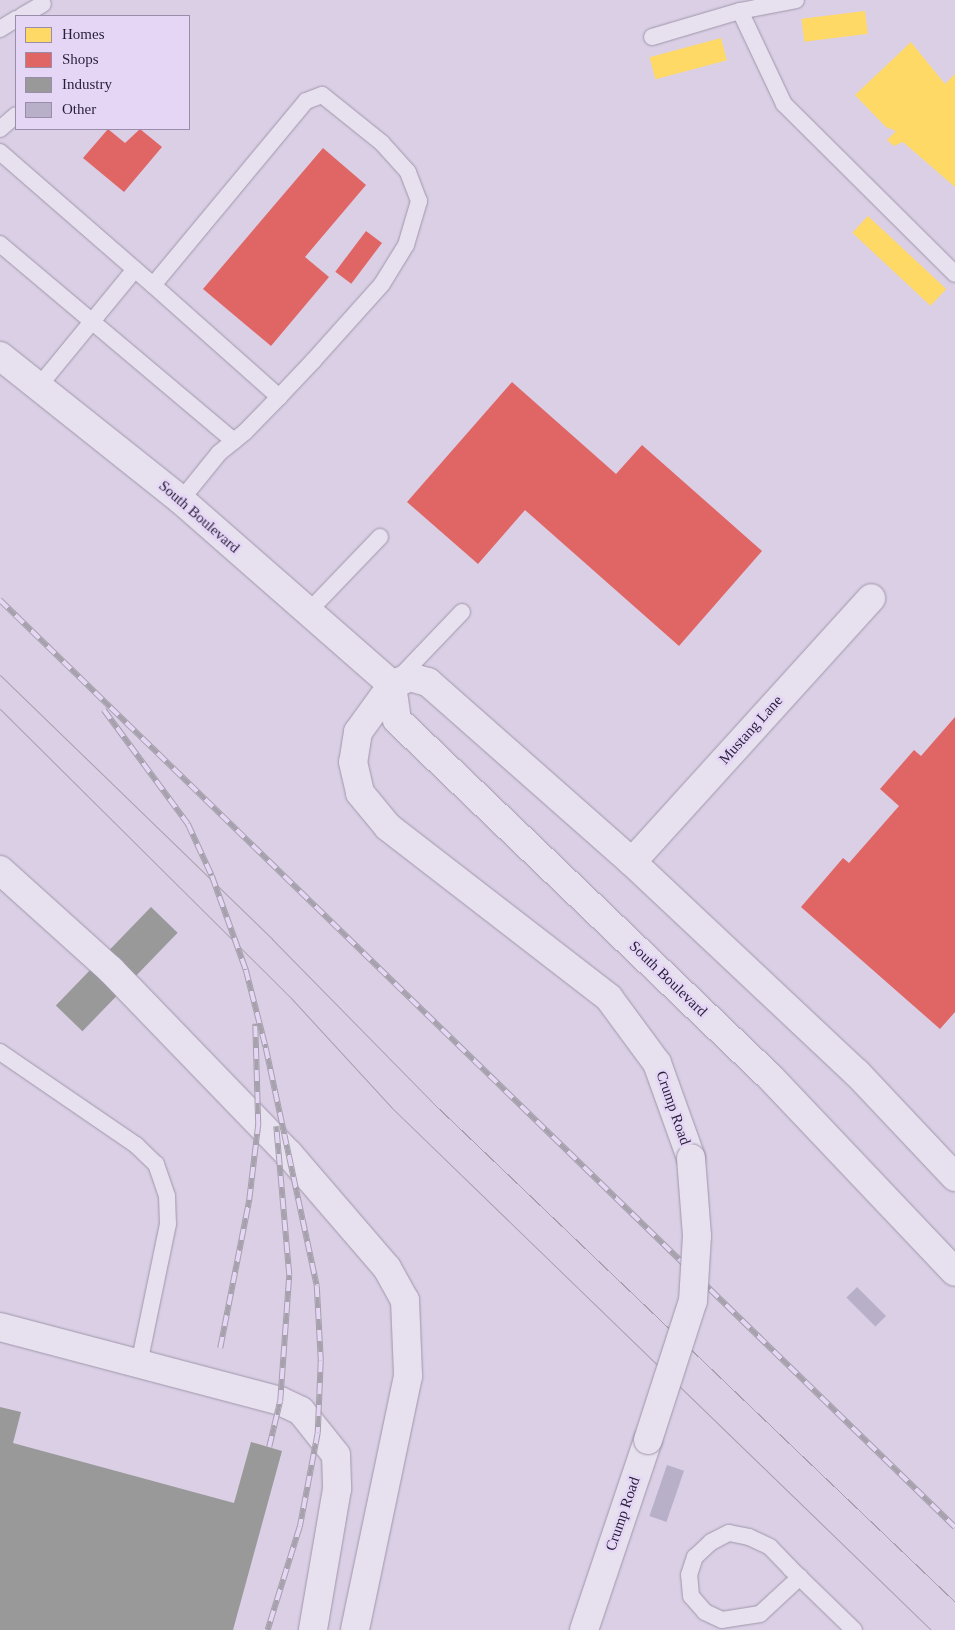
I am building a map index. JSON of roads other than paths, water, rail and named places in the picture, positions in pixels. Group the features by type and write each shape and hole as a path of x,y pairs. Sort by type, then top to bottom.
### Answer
{"street":[{"name":"South Boulevard","path":"0,356 181,500 392,685 397,720 771,1078 955,1272"},
{"name":"Mustang Lane","path":"632,862 871,598"},
{"path":"392,685 410,677 428,682 632,862 857,1073 955,1177"},
{"name":"Crump Road","path":"392,685 358,732 353,762 360,793 388,827 609,998 657,1063 691,1158 697,1236 693,1301 584,1630"},
{"path":"0,870 112,970 288,1154 387,1268 405,1300 408,1376 355,1630"},
{"path":"0,1327 139,1364 301,1411 336,1455 337,1489 313,1630"}],"lane":[{"path":"652,37 740,11 796,0"},
{"path":"23,15 43,1"},
{"path":"740,11 784,104 955,274"},
{"path":"0,29 15,20"},
{"path":"153,285 306,101 322,95 382,143 408,172 419,201 406,245 382,284 279,397 234,441 181,500"},
{"path":"0,129 15,116"},
{"path":"0,152 279,397"},
{"path":"0,244 234,441"},
{"path":"39,386 135,269"},
{"path":"308,612 380,537"},
{"path":"392,685 462,612"},
{"path":"0,1052 156,1164 167,1196 168,1224 139,1364"},
{"path":"800,1577 760,1614 722,1620 705,1612 691,1596 689,1575 695,1557 729,1534 770,1548 800,1577 854,1630"}],"tram line":[{"path":"0,675 272,939 432,1102 955,1602"},
{"path":"0,709 291,998 392,1108 931,1630"}],"railway":[{"path":"0,600 955,1527"},
{"path":"104,710 188,824 212,876 246,970 266,1048 317,1286 321,1361 318,1433 300,1527 268,1630"},
{"path":"220,1348 249,1200 258,1125 255,1024"},
{"path":"269,1447 280,1401 289,1275 276,1127"}]}
